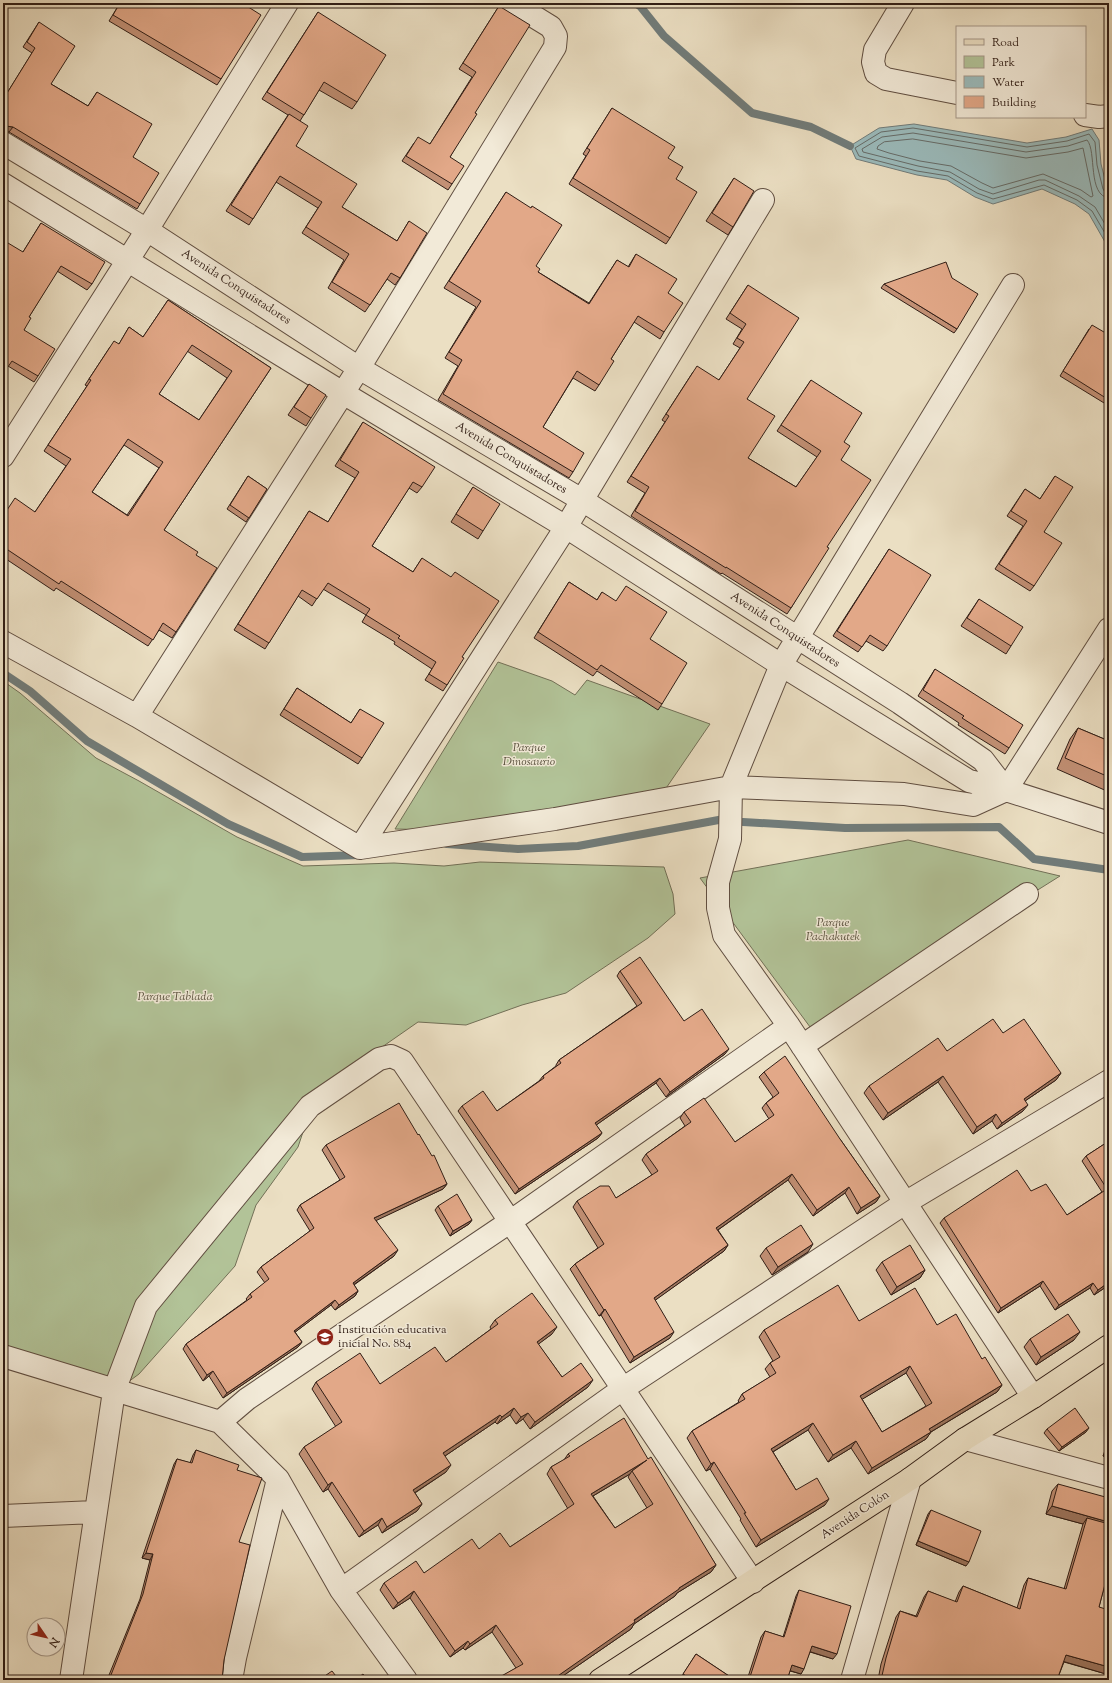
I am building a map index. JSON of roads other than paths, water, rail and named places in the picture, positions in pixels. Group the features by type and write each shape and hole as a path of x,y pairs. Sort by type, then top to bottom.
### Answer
{"main road":[{"name":"Avenida Colón","path":"600,1680 910,1479 965,1439 1033,1397 1109,1346"}],"street":[{"path":"3,456 147,230 286,3"},
{"path":"137,716 359,368 555,47 556,36 551,27 512,3"},
{"path":"903,3 875,50 873,62 876,73 886,79 956,93"},
{"path":"1086,115 1099,117 1109,116"},
{"name":"Avenida Conquistadores","path":"3,143 147,230 359,368 582,500 900,703 984,760 1006,790"},
{"path":"3,184 343,393 566,527 781,665 969,781 1006,790 1109,823"},
{"path":"360,848 566,527 763,200"},
{"path":"1013,285 781,665 731,787 730,839 718,882 718,908 724,935 790,1026 1033,1397"},
{"path":"3,642 137,716 360,848 555,819 731,787 904,794 973,805 1006,790 1109,629"},
{"path":"802,1046 1027,894"},
{"path":"220,1422 247,1399 511,1221 790,1026"},
{"path":"71,1680 114,1391 146,1306 310,1106 379,1059 391,1056 402,1061 624,1388 753,1582"},
{"path":"341,1590 624,1388 905,1203 1109,1081"},
{"path":"3,1356 220,1422 278,1479 341,1590 406,1680"},
{"path":"965,1439 1109,1478"},
{"path":"231,1680 236,1650 278,1479"},
{"path":"852,1680 910,1479"},
{"path":"3,1516 95,1512"}],"water":[{"path":"914,124 1027,143 1066,137 1092,129 1099,140 1101,164 1109,195 1109,245 1105,242 1089,214 1075,204 1042,189 993,204 975,197 947,180 917,175 856,159 850,146 879,128"}],"waterway":[{"path":"635,3 640,6 664,36 752,113 811,127 850,146"},
{"path":"3,673 30,691 87,741 228,824 302,857 360,855"},
{"path":"447,844 518,849 578,846 724,819"},
{"path":"743,822 845,828 999,827 1034,859 1109,870"}],"place":[{"name":"Institución educativa inicial No. 884","path":"325,1337"}],"park label":[{"name":"Parque Dinosaurio","path":"529,755"},
{"name":"Parque Pachakutek","path":"833,930"},
{"name":"Parque Tablada","path":"175,997"}]}
